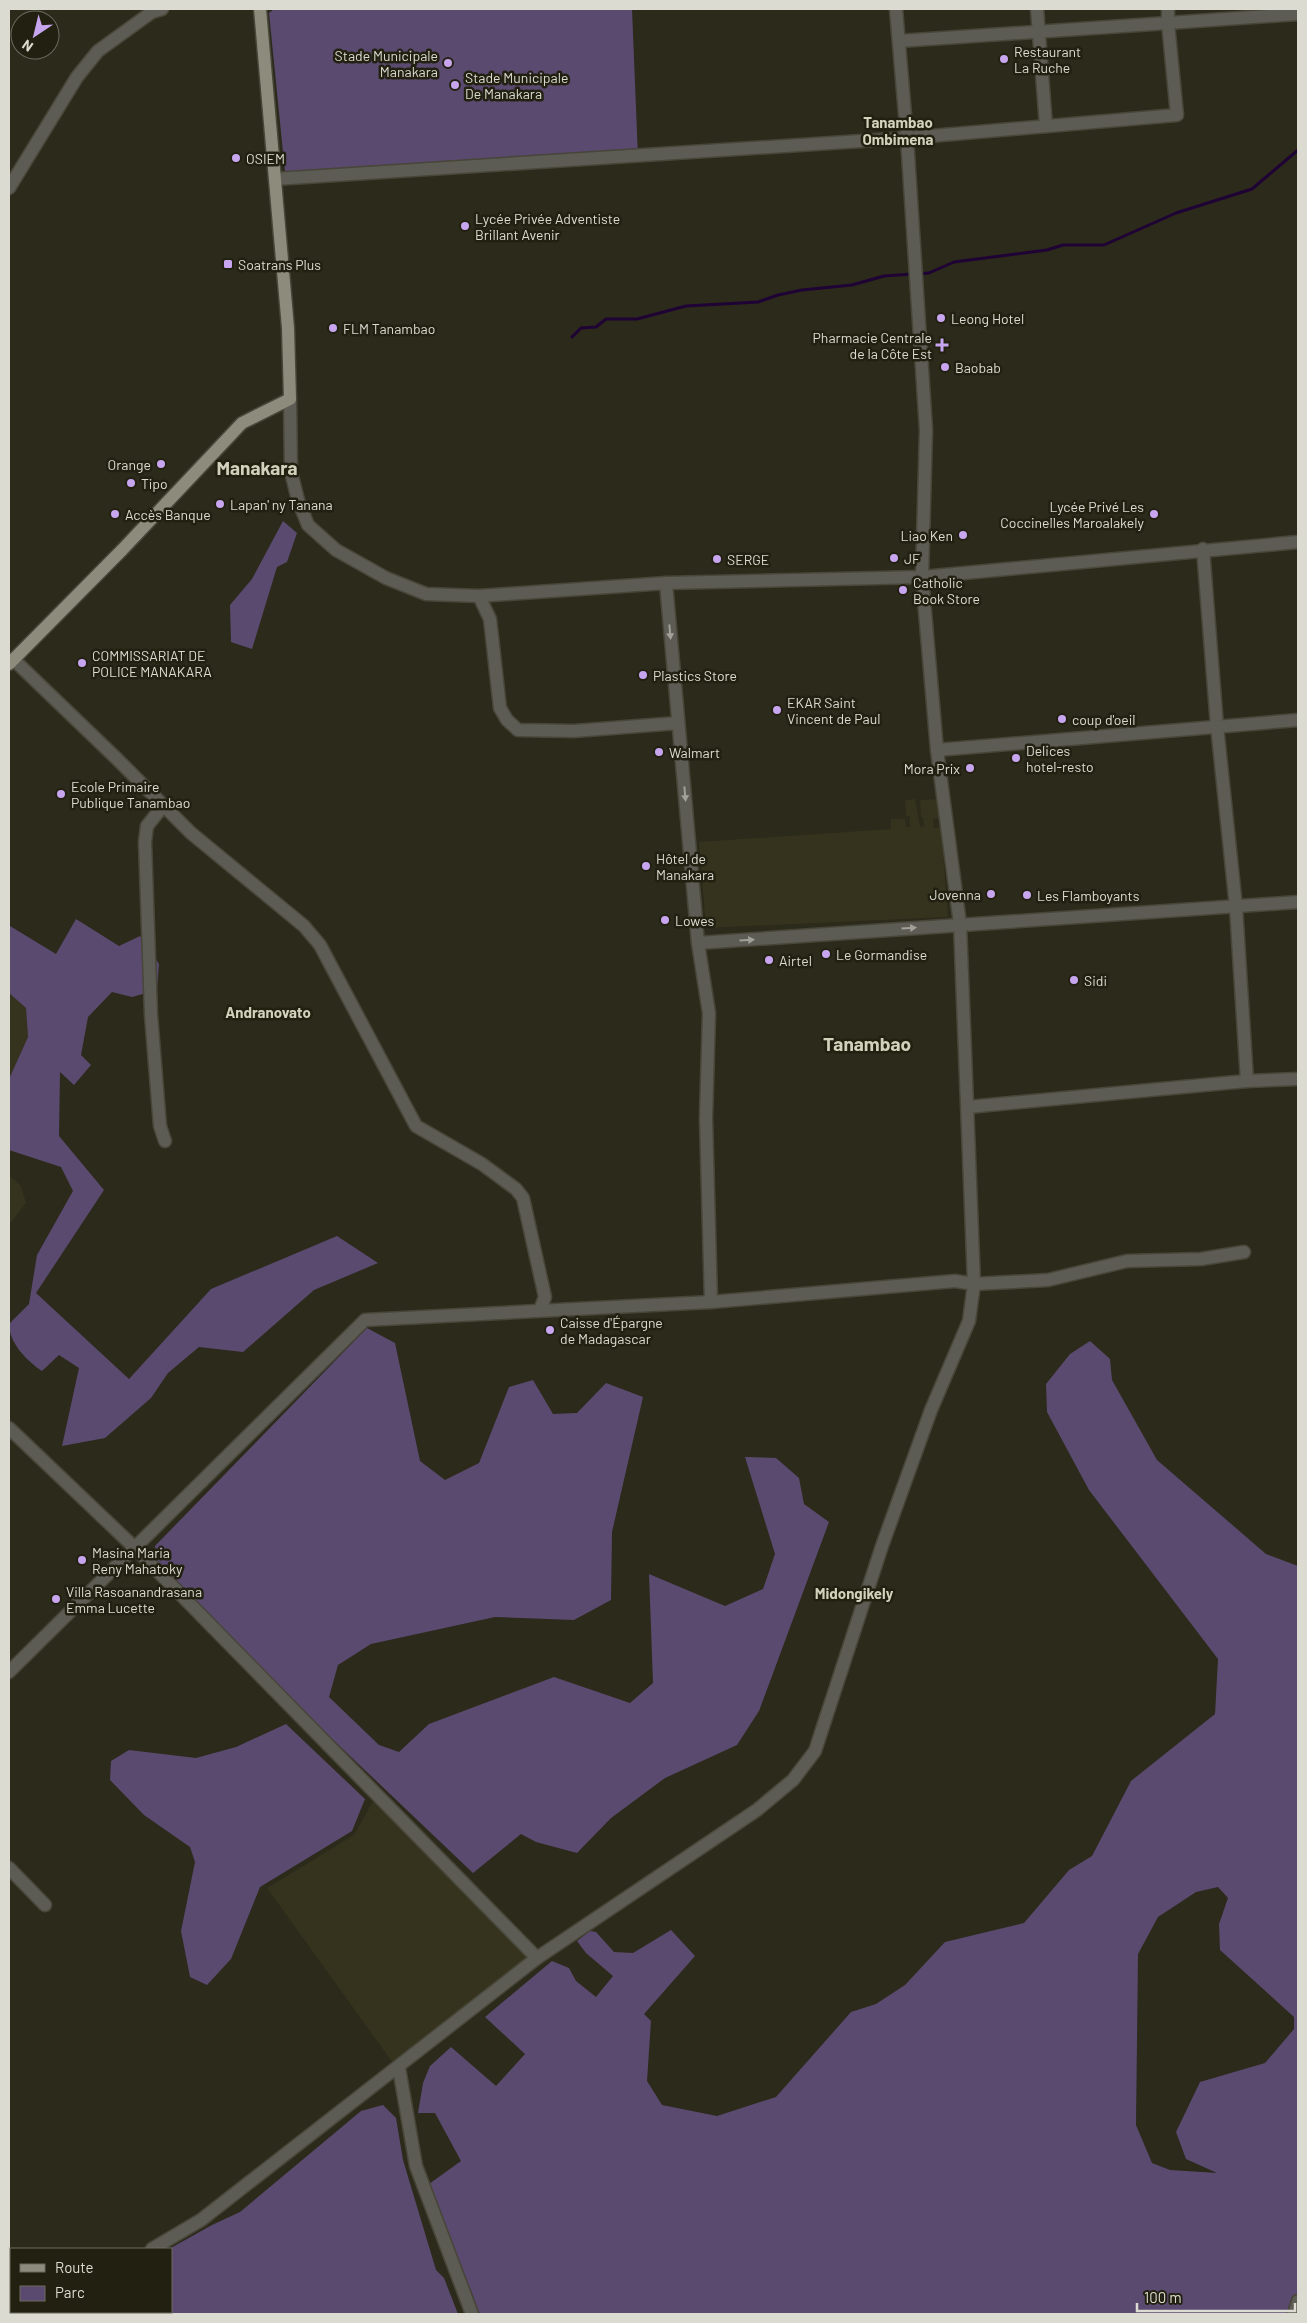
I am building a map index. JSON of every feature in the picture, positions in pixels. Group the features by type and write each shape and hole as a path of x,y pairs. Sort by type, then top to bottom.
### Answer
{"main road":[{"path":"11,662 122,550 242,423 290,399 288,328 260,9"}],"street":[{"path":"9,188 77,77 98,51 152,12 162,9"},
{"path":"154,2248 201,2220 537,1958 758,1810 793,1780 815,1751 885,1537 931,1410 968,1321 974,1284 960,924 937,750 922,577 926,430 916,260 896,9"},
{"path":"1037,9 1046,126"},
{"path":"275,179 907,138 1177,115 1168,9"},
{"path":"899,41 1298,14"},
{"path":"290,399 291,472 298,500 308,525 336,550 386,578 426,594 479,596 666,583 922,577 1203,549 1298,542"},
{"path":"1203,549 1217,726 1236,907 1247,1081"},
{"path":"666,583 698,943 709,1014 706,1118 710,1302"},
{"path":"479,596 490,619 500,708 507,720 518,730 574,731 678,723"},
{"path":"11,662 191,833 304,926 320,945 416,1126 482,1164 516,1189 524,1198 545,1297 540,1310"},
{"path":"937,750 1298,720"},
{"path":"163,806 147,826 145,842 150,1015 160,1126 165,1141"},
{"path":"698,943 1298,902"},
{"path":"968,1107 1247,1081 1298,1079"},
{"path":"9,1672 365,1320 710,1302 955,1281 974,1284 1048,1280 1127,1261 1200,1259 1244,1252"},
{"path":"9,1428 135,1548 537,1958"},
{"path":"9,1868 45,1905"},
{"path":"398,2068 416,2166 472,2314"},
{"path":"1294,2314 1298,2301"}],"shaded area":[{"path":"915,799 920,827 924,826 923,817 921,817 920,800 940,799 941,818 933,819 934,828 941,827 948,917 706,928 699,842 891,829 891,819 905,819 906,827 910,827 910,816 906,816 905,800"},
{"path":"9,993 26,1008 28,1037 9,1079"},
{"path":"9,1175 21,1186 26,1203 9,1225"},
{"path":"373,1801 529,1955 393,2063 267,1888 354,1835"}],"green space":[{"name":"Stade Municipale De Manakara","path":"274,9 632,9 638,158 285,172 269,13"},
{"path":"283,521 297,533 287,562 277,567 252,649 231,642 230,605 252,579"},
{"path":"76,919 119,946 140,936 159,964 157,990 132,997 112,992 88,1017 81,1055 91,1065 74,1085 60,1072 59,1136 104,1190 36,1293 129,1379 211,1289 337,1236 378,1263 314,1290 243,1352 199,1347 168,1373 151,1398 105,1438 62,1446 79,1368 59,1355 42,1371 15,1345 9,1324 29,1304 37,1255 73,1191 61,1167 9,1150 9,1079 28,1037 26,1008 9,993 9,928 10,926 56,954"},
{"path":"367,1328 395,1343 420,1461 445,1480 479,1463 509,1387 533,1380 553,1414 577,1413 606,1383 643,1397 612,1532 611,1600 574,1620 495,1617 371,1644 338,1665 329,1697 379,1745 399,1752 429,1724 554,1677 630,1703 653,1683 649,1574 725,1606 763,1589 775,1554 745,1457 776,1458 799,1478 804,1504 829,1522 759,1711 737,1745 665,1778 611,1818 577,1853 536,1842 521,1834 473,1873 307,1715 157,1561 155,1546"},
{"path":"1090,1341 1110,1359 1112,1380 1157,1460 1266,1554 1298,1566 1298,2314 478,2314 475,2301 429,2184 461,2161 435,2113 418,2113 423,2083 430,2066 451,2047 496,2086 525,2054 485,2017 552,1961 569,1968 576,1981 596,1997 613,1976 586,1953 577,1941 590,1931 596,1932 614,1952 633,1953 671,1930 695,1956 644,2014 651,2021 647,2081 662,2105 717,2116 776,2097 851,2012 876,2004 905,1985 945,1942 1024,1923 1069,1870 1092,1856 1131,1781 1215,1714 1218,1659 1089,1490 1047,1412 1046,1384 1070,1354","holes":["1218,1887 1228,1898 1219,1924 1220,1950 1294,2017 1294,2029 1265,2063 1200,2082 1176,2132 1186,2159 1217,2173 1170,2170 1152,2163 1136,2125 1138,1954 1158,1917 1196,1892"]},
{"path":"286,1724 365,1799 352,1831 260,1887 231,1959 207,1985 190,1977 181,1931 195,1862 190,1847 144,1815 110,1780 111,1761 129,1750 196,1758 236,1747"},
{"path":"383,2105 396,2118 403,2160 436,2270 444,2278 458,2314 103,2313 172,2313 171,2248 240,2212 361,2111"}],"waterway":[{"path":"918,274 929,273 954,262 1047,250 1063,245 1104,245 1176,213 1252,189 1298,150"},
{"path":"572,337 581,328 596,327 606,319 637,319 686,306 758,302 802,290 852,285 884,276 912,274"}],"place":[{"name":"Restaurant La Ruche","path":"1004,59"},
{"name":"Stade Municipale Manakara","path":"448,63"},
{"name":"Stade Municipale De Manakara","path":"455,85"},
{"name":"OSIEM","path":"236,158"},
{"name":"Lycée Privée Adventiste Brillant Avenir","path":"465,226"},
{"name":"Soatrans Plus","path":"228,264"},
{"name":"Leong Hotel","path":"941,318"},
{"name":"FLM Tanambao","path":"333,328"},
{"name":"Pharmacie Centrale de la Côte Est","path":"942,345"},
{"name":"Baobab","path":"945,367"},
{"name":"Orange","path":"161,464"},
{"name":"Tipo","path":"131,483"},
{"name":"Lapan' ny Tanana","path":"220,504"},
{"name":"Accès Banque","path":"115,514"},
{"name":"Lycée Privé Les Coccinelles Maroalakely","path":"1154,514"},
{"name":"Liao Ken","path":"963,535"},
{"name":"JF","path":"894,558"},
{"name":"SERGE","path":"717,559"},
{"name":"Catholic Book Store","path":"903,590"},
{"name":"COMMISSARIAT DE POLICE MANAKARA","path":"82,663"},
{"name":"Plastics Store","path":"643,675"},
{"name":"EKAR Saint Vincent de Paul","path":"777,710"},
{"name":"coup d'oeil","path":"1062,719"},
{"name":"Walmart","path":"659,752"},
{"name":"Delices hotel-resto","path":"1016,758"},
{"name":"Mora Prix","path":"970,768"},
{"name":"Ecole Primaire Publique Tanambao","path":"61,794"},
{"name":"Hôtel de Manakara","path":"646,866"},
{"name":"Jovenna","path":"991,894"},
{"name":"Les Flamboyants","path":"1027,895"},
{"name":"Lowes","path":"665,920"},
{"name":"Le Gormandise","path":"826,954"},
{"name":"Airtel","path":"769,960"},
{"name":"Sidi","path":"1074,980"},
{"name":"Caisse d'Épargne de Madagascar","path":"550,1330"},
{"name":"Masina Maria Reny Mahatoky","path":"82,1560"},
{"name":"Villa Rasoanandrasana Emma Lucette","path":"56,1599"}],"district":[{"name":"Tanambao Ombimena","path":"898,130"},
{"name":"Manakara","path":"257,467"},
{"name":"Andranovato","path":"268,1012"},
{"name":"Tanambao","path":"867,1043"},
{"name":"Midongikely","path":"854,1593"}]}
